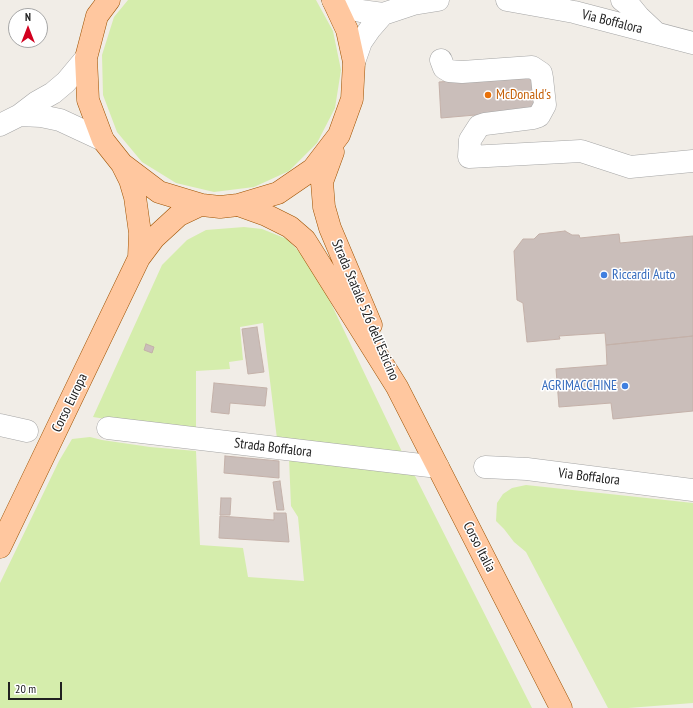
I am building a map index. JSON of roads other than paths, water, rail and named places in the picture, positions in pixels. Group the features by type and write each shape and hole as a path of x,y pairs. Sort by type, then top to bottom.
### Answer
{"main road":[{"name":"Corso Europa","path":"109,0 98,16 86,58 88,100 103,140 122,164 130,180 135,197 140,233 139,258"},
{"name":"Corso Europa","path":"122,164 159,192 202,205 220,206 238,205 278,193 313,169 339,135 352,99 354,62 347,30 333,0"},
{"name":"Strada Statale 526 dell'Esticino","path":"339,135 322,182 324,207 330,228 396,387"},
{"name":"Corso Europa","path":"0,547 139,258 154,238 179,215 202,205"},
{"name":"Strada Statale 526 dell'Esticino","path":"238,205 266,215 290,227 306,240 396,387"},
{"name":"Corso Italia","path":"396,387 561,708"}],"street":[{"path":"333,0 348,8 383,14 414,4 438,0"},
{"name":"Via Boffalora","path":"507,0 574,12 693,43"},
{"path":"622,0 630,6 656,33"},
{"path":"354,62 361,42 383,14"},
{"path":"0,125 20,115 66,82 86,58"},
{"path":"441,60 444,68 449,71 462,72 532,67 541,73 544,105 540,116 479,126 470,140 469,157 581,151 630,167 693,161"},
{"path":"20,115 41,116 60,120 103,140"},
{"path":"0,425 26,431"},
{"name":"Strada Boffalora","path":"108,428 438,467"},
{"name":"Via Boffalora","path":"486,467 527,469 693,490"}],"place":[{"name":"McDonald's","path":"488,95"},
{"name":"Riccardi Auto","path":"604,275"},
{"name":"AGRIMACCHINE","path":"625,386"}]}
